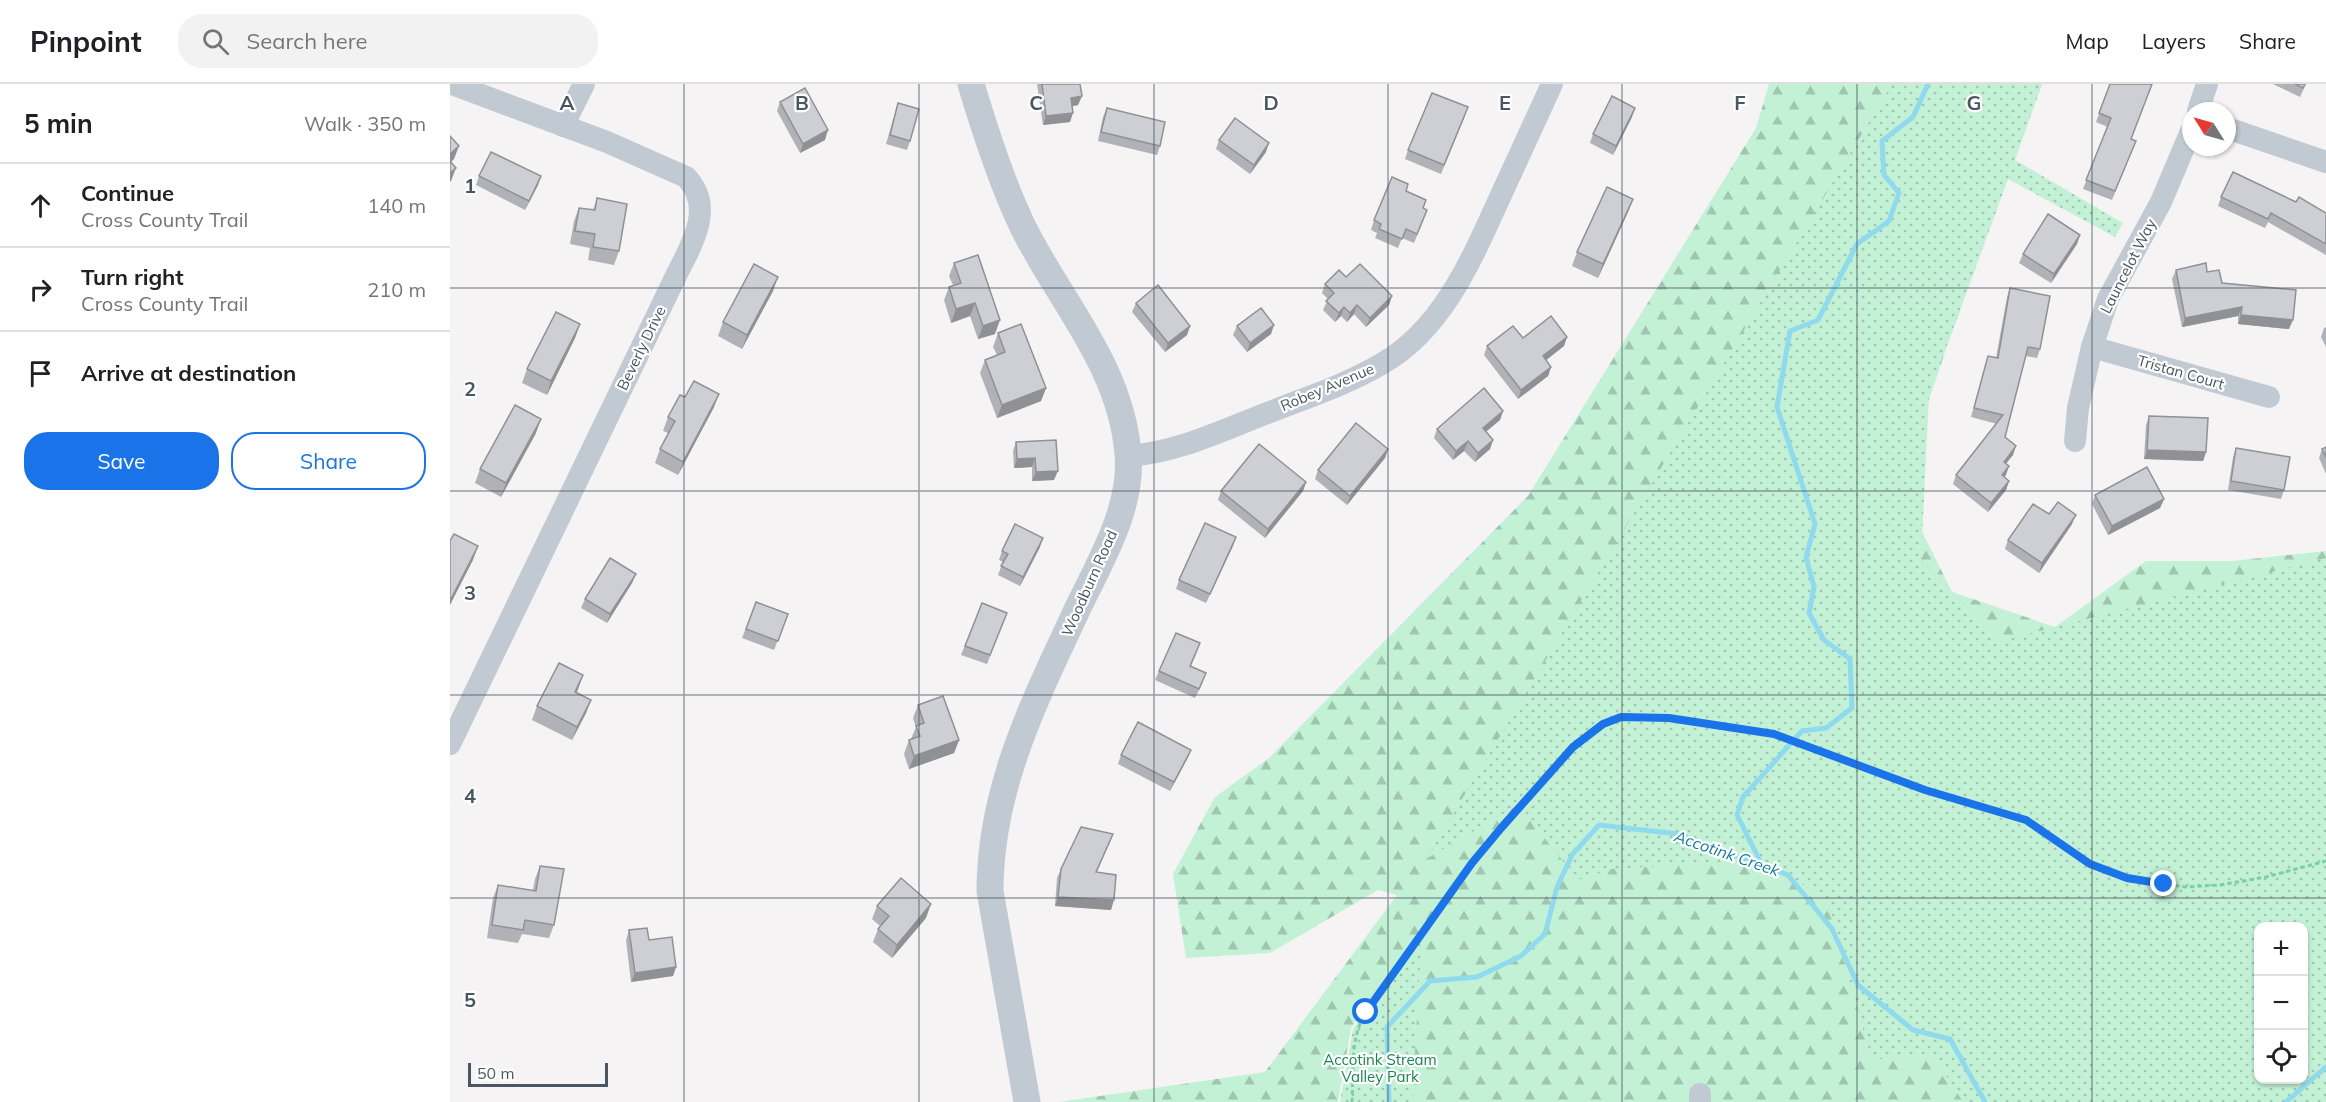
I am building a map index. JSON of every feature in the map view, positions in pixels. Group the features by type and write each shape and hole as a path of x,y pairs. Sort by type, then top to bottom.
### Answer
{"street":[{"name":"Beverly Drive","path":"450,744 674,282 710,195 696,187 686,177 453,84"},
{"path":"563,126 584,84"},
{"name":"Woodburn Road","path":"971,84 982,120 1022,225 1104,367 1118,405 1129,456 1124,500 1110,539 1022,731 1000,797 994,826 990,856 990,891 1027,1102"},
{"name":"Robey Avenue","path":"1129,456 1176,449 1349,380 1384,363 1405,347 1425,329 1451,295 1471,260 1552,84"},
{"path":"2201,102 2207,84"},
{"path":"2236,131 2326,162"},
{"name":"Launcelot Way","path":"2075,441 2078,408 2092,347 2108,299 2161,202 2182,152"},
{"name":"Tristan Court","path":"2092,347 2269,397"}],"path":[{"path":"1352,1102 1355,1041 1360,1023 1472,863 1555,767 1588,734 1603,724 1621,717 1696,722 1781,737 1970,805 2026,820 2090,864 2127,878 2185,887 2220,885 2266,877 2326,861"}],"green space":[{"path":"1769,84 2042,84 1946,349 1900,487 1952,592 2055,627 2146,561 2232,561 2326,551 2326,1102 1410,1102 1419,932 1351,1028 1338,1102 1059,1102 1265,1072 1397,895 1378,890 1270,953 1186,958 1173,874 1215,797 1269,758 1528,496 1756,128"},
{"path":"1892,84 2042,84 2015,160 2123,223 2115,237 2008,179 1929,394 1921,560 2001,641 2326,558 2326,1102 1963,1102 1932,1053 1872,1060 1824,893 1744,861 1612,869 1578,880 1518,805 1426,859"},
{"name":"Accotink Stream Valley Park","path":"1422,931 1412,1102 1340,1102 1353,1029"}],"building":[{"path":"1042,84 1080,84 1082,96 1071,98 1073,113 1046,116"},
{"path":"2110,84 2152,84 2131,139 2136,141 2115,191 2086,180 2111,118 2099,113"},
{"path":"805,88 828,130 803,144 780,102"},
{"path":"1432,93 1468,107 1444,165 1408,150"},
{"path":"1612,96 1635,108 1616,146 1593,134"},
{"path":"898,103 919,109 910,141 890,135"},
{"path":"1107,108 1165,122 1160,146 1101,132"},
{"path":"1235,118 1269,143 1254,165 1219,140"},
{"path":"450,136 459,146 450,154"},
{"path":"491,152 541,176 529,201 479,176"},
{"path":"450,161 456,168 450,173"},
{"path":"2233,172 2296,202 2299,197 2326,213 2326,244 2271,213 2268,219 2221,197"},
{"path":"1392,177 1408,184 1406,191 1426,200 1423,208 1427,210 1417,234 1406,229 1402,239 1379,229 1381,224 1374,220"},
{"path":"1607,187 1633,199 1603,264 1577,252"},
{"path":"597,198 627,204 619,251 593,247 595,234 575,231 579,208 595,210"},
{"path":"2048,214 2080,235 2054,274 2023,254"},
{"path":"978,255 1000,320 983,326 975,303 956,309 949,287 961,283 954,263"},
{"path":"2206,263 2207,272 2219,270 2222,283 2296,290 2293,320 2241,315 2242,307 2185,318 2176,270"},
{"path":"754,264 778,277 747,335 723,322"},
{"path":"1360,264 1392,296 1370,318 1357,305 1350,313 1344,307 1339,313 1326,301 1334,293 1325,284 1339,270 1346,277"},
{"path":"1158,285 1190,326 1168,343 1136,303"},
{"path":"2010,288 2050,296 2040,349 2028,347 2005,437 2016,446 2004,462 2009,466 2002,475 2009,481 1991,503 1956,475 2003,415 1974,408 1988,356 1998,358"},
{"path":"1261,308 1274,325 1250,343 1237,326"},
{"path":"556,312 580,324 551,381 527,369"},
{"path":"1551,316 1567,337 1543,356 1551,367 1521,390 1487,346 1513,326 1523,338"},
{"path":"1021,324 1046,388 1002,405 985,360 1005,352 998,333"},
{"path":"694,381 719,394 683,462 660,449 675,421 668,417 680,395 685,397"},
{"path":"1484,388 1503,411 1483,428 1493,440 1478,453 1468,441 1456,451 1437,429"},
{"path":"515,405 541,419 506,483 480,469"},
{"path":"2149,416 2208,418 2206,452 2147,450"},
{"path":"1356,423 1388,449 1350,496 1318,470"},
{"path":"1056,440 1058,471 1036,472 1035,458 1017,459 1016,442"},
{"path":"1259,444 1306,482 1268,529 1221,491"},
{"path":"2236,448 2290,457 2284,490 2231,481"},
{"path":"2147,467 2164,499 2112,526 2095,495"},
{"path":"2058,502 2076,515 2042,563 2008,540 2033,504 2049,514"},
{"path":"1205,523 1236,537 1210,594 1179,580"},
{"path":"1015,524 1043,538 1023,577 1001,566 1008,554 1002,551"},
{"path":"454,534 478,546 450,601 450,541"},
{"path":"610,558 636,574 610,614 585,599"},
{"path":"756,602 788,614 778,641 746,629"},
{"path":"982,603 1007,613 990,655 965,646"},
{"path":"1176,633 1200,643 1190,666 1206,673 1199,689 1159,671"},
{"path":"559,663 583,675 575,692 591,700 577,727 537,706"},
{"path":"943,696 959,740 914,756 909,740 920,736 916,726 924,723 918,705"},
{"path":"1138,722 1191,750 1174,782 1121,755"},
{"path":"1081,827 1113,834 1096,872 1116,875 1114,900 1058,897 1061,869"},
{"path":"540,866 564,869 554,925 525,920 523,930 492,925 498,885 536,891"},
{"path":"901,878 931,904 897,945 878,929 889,916 877,906"},
{"path":"647,928 649,940 672,937 676,967 635,973 629,930"}],"waterway":[{"path":"1762,865 1737,815 1743,797 1802,731 1826,728 1852,708 1850,659 1824,640 1809,613 1814,587 1806,557 1815,524 1777,407 1790,331 1818,320 1857,244 1889,221 1899,193 1884,175 1882,141 1913,117 1928,84"},
{"name":"Accotink Creek","path":"1389,1102 1387,1027 1430,981 1477,977 1521,956 1545,934 1557,887 1572,855 1599,825 1678,834 1788,875 1832,929 1858,985 1913,1030 1950,1039 1985,1102"},
{"name":"Accotink Creek","path":"2286,1102 2326,1067"}],"route":[{"path":"1366,1012 1472,863 1502,827 1573,747 1603,724 1621,717 1669,718 1774,734 1925,790 2026,820 2090,864 2127,878 2164,884"}]}
